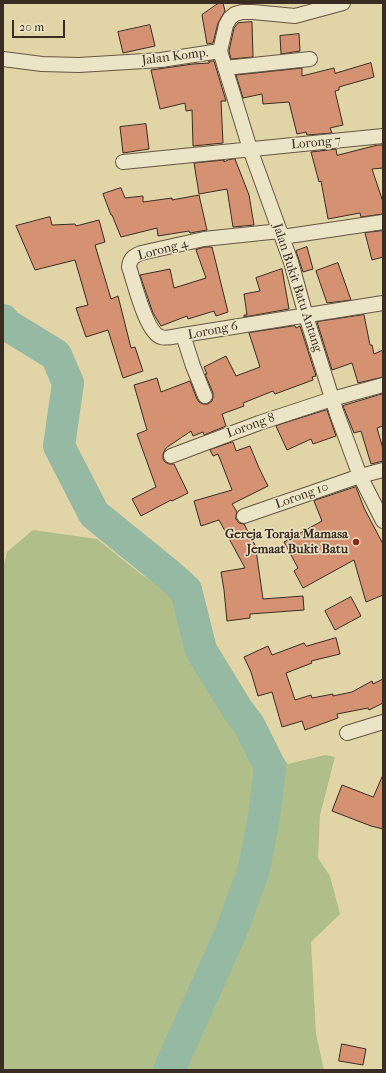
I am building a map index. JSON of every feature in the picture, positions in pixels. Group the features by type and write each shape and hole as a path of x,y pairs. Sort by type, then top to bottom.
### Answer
{"street":[{"name":"Jalan Komp.","path":"3,59 42,64 80,65 161,60 220,51 226,25 230,18 235,14 242,12 253,12 295,16 343,3"},
{"name":"Jalan Bukit Batu Antang","path":"220,51 250,149 291,262 332,399 360,476 383,521"},
{"path":"225,68 310,59"},
{"name":"Lorong 7","path":"123,162 383,136"},
{"path":"281,234 383,222"},
{"name":"Lorong 4","path":"182,335 166,338 156,335 151,329 143,311 129,267 132,258 141,253 204,239 281,234"},
{"name":"Lorong 6","path":"205,396 182,335 383,303"},
{"name":"Lorong 8","path":"171,456 259,423 332,399 383,385"},
{"name":"Lorong 10","path":"244,516 360,476 383,470"},
{"path":"346,733 383,722"}],"green space":[{"path":"33,530 97,539 142,575 179,598 197,657 288,764 325,755 335,757 320,815 318,858 330,876 340,914 311,942 316,1034 324,1070 3,1070 3,568 7,552"}],"building":[{"path":"219,3 223,3 225,11 218,23 213,43 207,44 202,15"},
{"path":"252,22 253,57 231,59 229,51 234,28 238,23"},
{"path":"150,25 155,46 123,53 118,32"},
{"path":"299,34 300,51 281,54 280,36"},
{"path":"209,61 214,61 226,101 221,101 223,143 193,146 192,110 186,111 185,103 160,109 151,70 209,63"},
{"path":"371,63 374,77 339,87 339,90 335,91 343,125 330,128 332,133 307,135 306,132 297,134 289,102 263,104 262,94 243,98 236,75 302,68 302,76 334,68 335,73"},
{"path":"146,124 149,149 123,153 120,127"},
{"path":"383,145 383,168 372,169 383,202 383,214 361,217 360,213 328,219 321,181 319,182 311,152 336,149 337,155"},
{"path":"235,159 249,195 254,225 233,227 227,189 199,194 194,163 224,160 224,162"},
{"path":"121,188 125,198 143,196 143,202 172,198 172,200 199,195 207,230 158,236 157,228 121,237 103,194"},
{"path":"50,217 52,225 75,224 76,226 99,220 105,242 95,245 111,299 118,296 131,348 135,347 143,371 123,378 108,330 86,337 76,308 88,305 75,260 35,270 16,226"},
{"path":"383,231 383,257 372,260 365,233"},
{"path":"205,247 212,247 228,312 216,316 214,311 188,319 187,316 161,326 153,313 140,275 170,269 174,288 206,278 196,250"},
{"path":"307,247 313,269 303,272 296,251"},
{"path":"338,263 351,300 327,303 316,271"},
{"path":"282,269 289,309 244,317 244,315 247,315 244,294 260,291 256,278"},
{"path":"364,315 370,345 372,345 374,354 383,350 383,377 358,383 352,363 332,370 317,322"},
{"path":"295,326 296,328 300,326 316,376 312,377 313,380 275,394 273,391 243,403 244,406 222,414 226,426 204,435 203,432 193,436 191,431 166,448 163,454 163,459 169,464 174,464 188,493 141,516 132,499 156,487 137,434 147,430 134,385 157,378 161,392 190,381 199,402 208,404 212,401 213,393 205,374 207,374 204,367 226,356 236,376 260,367 249,333"},
{"path":"383,394 383,426 377,428 383,449 383,461 371,464 361,431 354,433 343,406"},
{"path":"327,410 336,436 313,444 311,439 287,450 276,426"},
{"path":"233,442 236,451 250,446 268,486 232,504 237,512 236,519 239,523 244,524 257,549 263,599 303,596 304,610 250,614 250,618 227,621 221,572 245,568 219,520 201,526 194,501 232,490 218,454 213,456 210,450"},
{"path":"356,487 364,508 383,544 383,595 366,602 354,560 303,588 294,571 298,568 284,542 322,521 314,501"},
{"path":"351,597 361,616 335,630 325,611"},
{"path":"336,638 340,654 311,661 312,663 286,673 295,700 311,695 312,698 352,692 372,681 373,684 383,679 383,703 369,710 368,708 337,714 338,718 305,730 302,721 282,727 272,692 258,696 251,672 244,657 268,646 272,655 304,643 306,646"},
{"path":"383,775 383,829 332,811 342,785 373,797"},
{"path":"342,1044 366,1049 363,1065 339,1061"}],"waterway":[{"path":"3,320 7,325 56,355 68,383 59,446 94,514 186,590 201,650 237,709 249,725 270,767 264,817 254,869 231,932 169,1070"}],"place":[{"name":"Gereja Toraja Mamasa Jemaat Bukit Batu","path":"356,542"}]}
